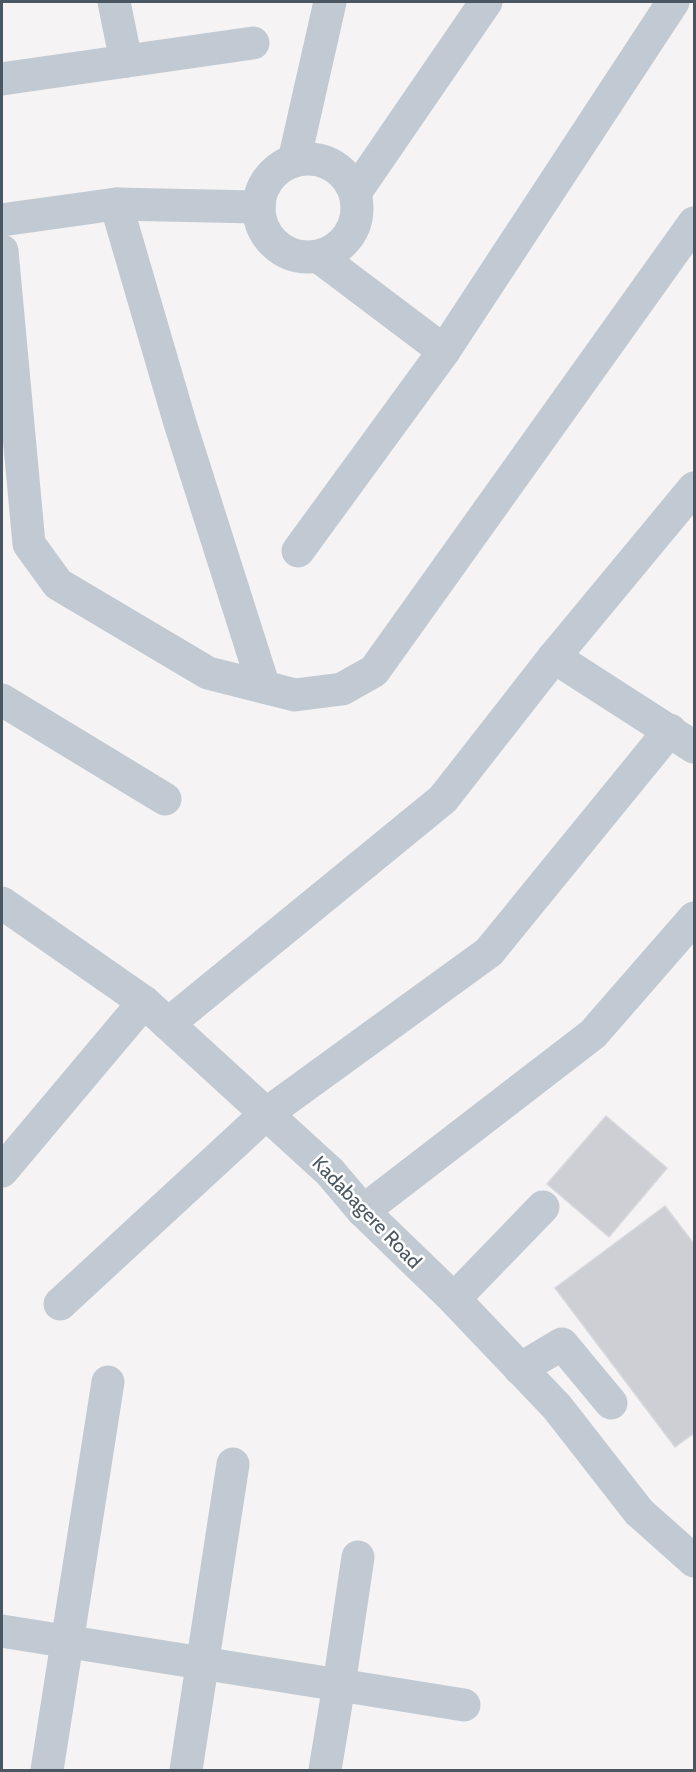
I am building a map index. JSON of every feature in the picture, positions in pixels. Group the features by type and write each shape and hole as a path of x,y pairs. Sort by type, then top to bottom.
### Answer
{"street":[{"path":"114,2 126,61"},
{"path":"294,161 330,2"},
{"path":"355,193 486,2"},
{"path":"298,551 444,351 673,2"},
{"path":"2,79 253,43"},
{"path":"309,159 324,162 337,169 348,179 355,193 358,209 354,225 346,240 333,251 318,256 303,257 289,253 276,245 267,235 261,221 259,207 262,192 269,179 280,168 294,161 309,159"},
{"path":"2,220 116,204 259,207"},
{"path":"116,204 180,423 264,687"},
{"path":"2,251 29,544 58,584 208,673 295,694 342,689 374,671 692,234"},
{"path":"318,256 444,351"},
{"path":"168,1024 443,799 554,657 694,489"},
{"path":"60,1304 266,1114 489,952 682,738 554,657"},
{"path":"2,700 165,799"},
{"name":"Kadabagere Road","path":"2,903 144,1002 330,1172 363,1211 454,1299 557,1407 639,1512 694,1561"},
{"path":"363,1211 593,1034 694,918"},
{"path":"2,1171 144,1002"},
{"path":"454,1299 543,1207"},
{"path":"520,1369 562,1344 611,1403"},
{"path":"47,1770 108,1382"},
{"path":"186,1770 233,1464"},
{"path":"325,1770 358,1557"},
{"path":"2,1631 464,1705"}],"building":[{"path":"606,1116 667,1168 609,1237 547,1184"},
{"path":"665,1206 694,1244 694,1433 675,1447 555,1288"}]}
